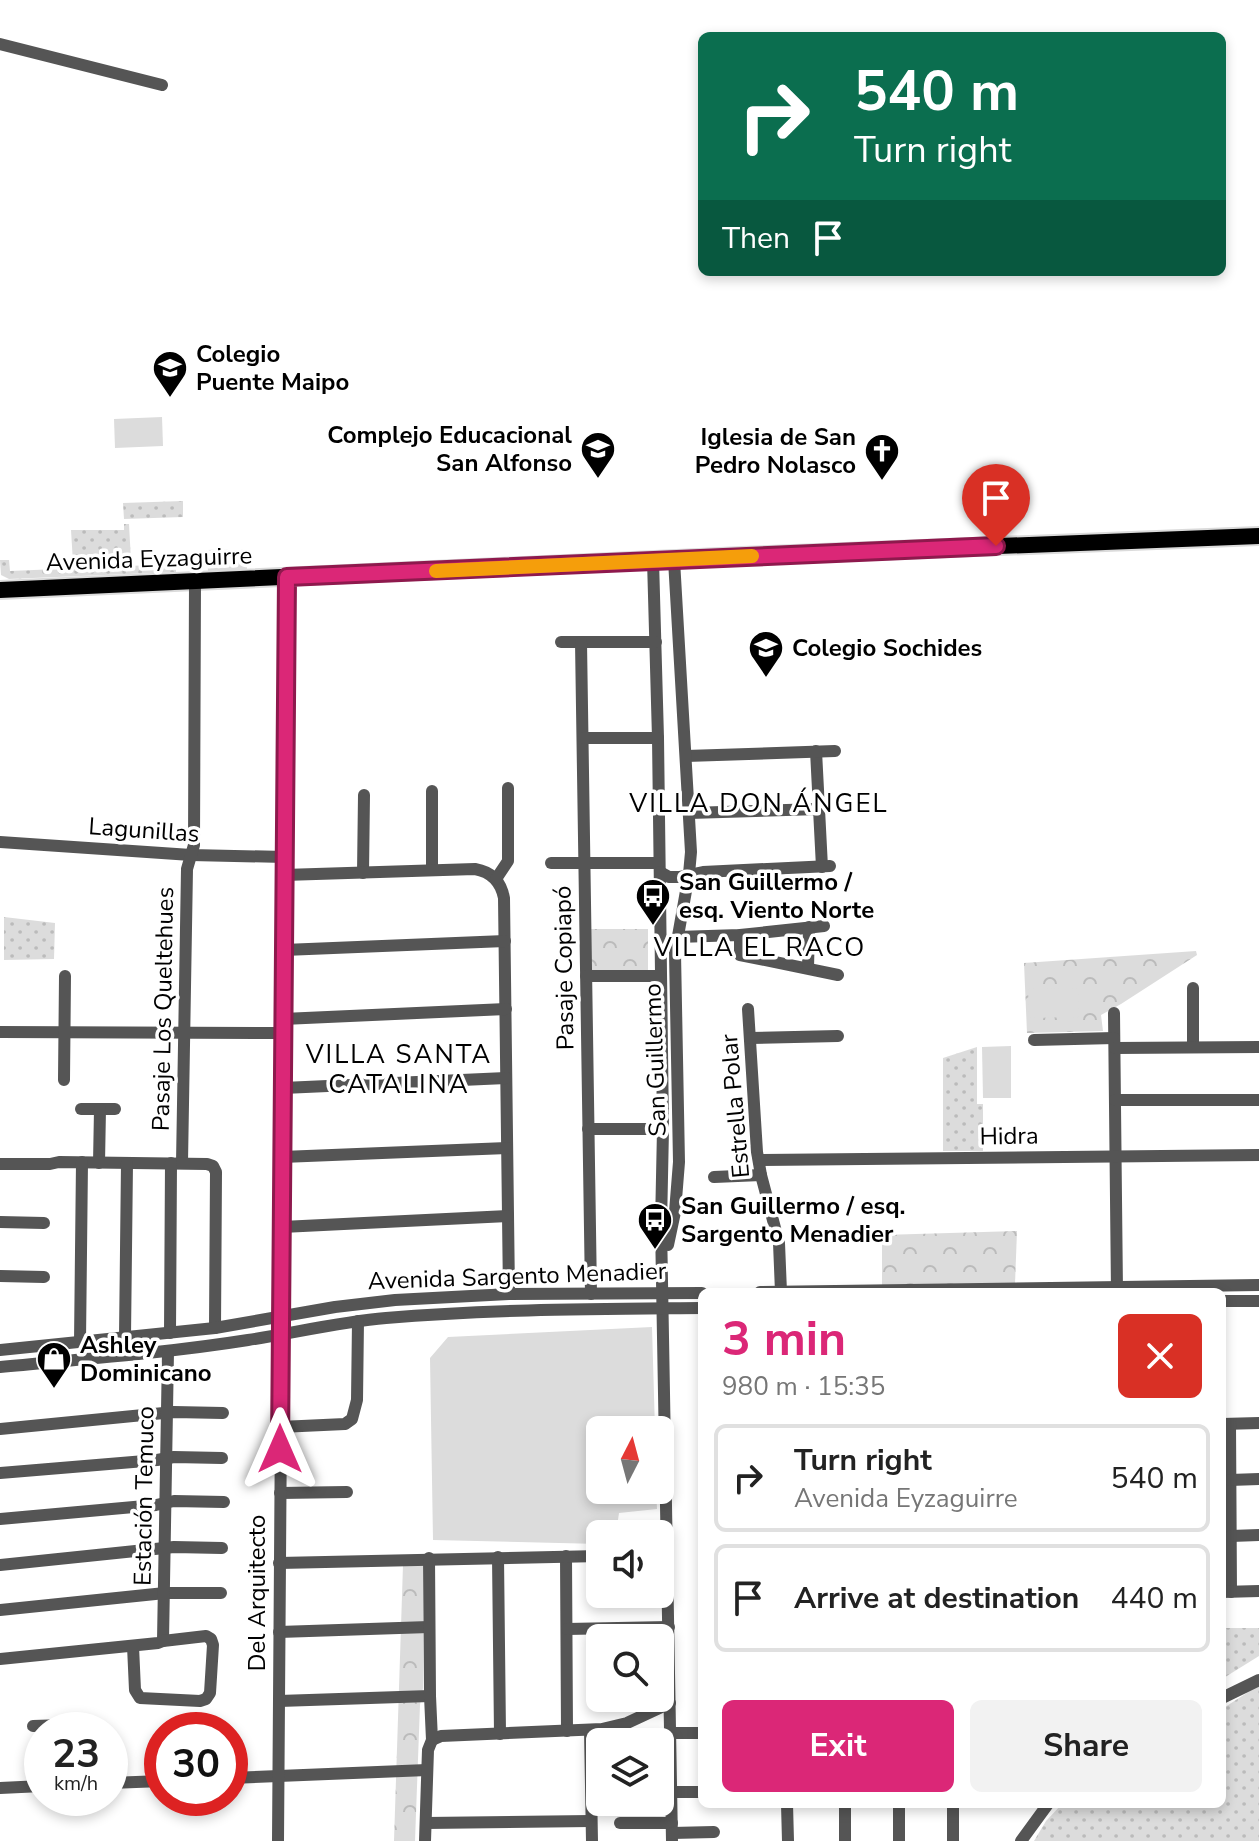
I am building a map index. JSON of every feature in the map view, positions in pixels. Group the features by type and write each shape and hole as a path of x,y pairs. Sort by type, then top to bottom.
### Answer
{"main road":[{"name":"Avenida Eyzaguirre","path":"0,590 1259,536"}],"street":[{"path":"0,44 162,85"},
{"name":"San Guillermo","path":"653,560 663,1129 664,1520"},
{"name":"San Guillermo","path":"663,1272 679,1177 674,967 689,874 691,840 674,560"},
{"name":"Del Arquitecto","path":"278,1841 287,577"},
{"name":"Pasaje Los Queltehues","path":"170,1333 184,1033 187,869 194,845 195,582"},
{"path":"561,642 656,642"},
{"name":"Pasaje Copiapó","path":"581,642 591,1294"},
{"path":"583,738 658,738"},
{"path":"551,863 660,868 674,877 703,872 826,867 816,751"},
{"path":"686,756 835,751"},
{"path":"496,879 508,861 508,788"},
{"path":"432,791 432,870"},
{"path":"363,873 364,795"},
{"path":"689,813 819,809"},
{"name":"Lagunillas","path":"0,842 191,855 285,857"},
{"path":"284,875 481,870 500,885 504,898 505,941 509,1294"},
{"path":"677,937 740,935 824,926"},
{"path":"808,968 809,927"},
{"path":"740,935 740,955 838,975"},
{"path":"284,950 505,941"},
{"path":"64,1080 65,976"},
{"path":"586,976 660,976"},
{"path":"1193,988 1193,1047"},
{"path":"283,1019 506,1009"},
{"name":"Estrella Polar","path":"748,1009 759,1160 779,1243 781,1288"},
{"path":"1114,1013 1118,1288"},
{"path":"0,1032 283,1033"},
{"path":"750,1038 838,1036"},
{"path":"1034,1040 1259,1047"},
{"path":"283,1088 506,1078"},
{"path":"1115,1100 1259,1100"},
{"path":"81,1109 115,1109"},
{"path":"99,1163 100,1109"},
{"path":"588,1129 663,1129"},
{"path":"282,1157 507,1148"},
{"name":"Hidra","path":"759,1160 1259,1155"},
{"path":"0,1164 82,1162 213,1166 216,1172 215,1328"},
{"path":"80,1342 82,1162"},
{"path":"125,1337 127,1163"},
{"path":"714,1177 761,1175"},
{"path":"282,1227 508,1216"},
{"path":"0,1222 44,1223"},
{"path":"0,1276 44,1277"},
{"path":"1153,1288 1259,1285"},
{"name":"Avenida Sargento Menadier","path":"0,1350 215,1328 373,1302 509,1294 698,1293"},
{"path":"1226,1301 1259,1301"},
{"name":"Avenida Sargento Menadier","path":"0,1367 168,1352 358,1321 589,1309 698,1308"},
{"path":"280,1427 345,1424 352,1419 357,1400 358,1321"},
{"name":"Estación Temuco","path":"163,1641 168,1352"},
{"path":"0,1429 167,1413 223,1413"},
{"path":"1259,1423 1226,1424 1231,1536 1226,1592 1259,1591"},
{"path":"0,1473 174,1457 222,1458"},
{"path":"1230,1480 1259,1479"},
{"path":"280,1493 347,1492"},
{"path":"0,1519 166,1503 224,1502"},
{"path":"1231,1536 1259,1535"},
{"path":"0,1565 165,1549 222,1548"},
{"path":"566,1556 567,1731"},
{"path":"279,1563 586,1556"},
{"path":"498,1557 500,1734"},
{"path":"429,1558 432,1740"},
{"path":"0,1610 165,1593 221,1593"},
{"path":"279,1632 429,1627"},
{"path":"567,1629 586,1629"},
{"path":"0,1659 203,1636 211,1639 213,1645 210,1693 206,1699 144,1699 137,1695 133,1646"},
{"path":"1226,1696 1259,1680"},
{"path":"279,1701 430,1696"},
{"path":"607,1728 651,1712"},
{"path":"425,1841 428,1746 432,1740 441,1736 586,1730"},
{"path":"674,1733 698,1733"},
{"path":"248,1777 427,1770"},
{"path":"674,1785 698,1791"},
{"path":"0,1788 24,1787"},
{"path":"787,1808 788,1841"},
{"path":"845,1808 845,1841"},
{"path":"899,1808 899,1841"},
{"path":"953,1808 953,1841"},
{"path":"1021,1841 1045,1808"},
{"path":"591,1816 592,1841"},
{"path":"426,1823 591,1821"},
{"path":"620,1823 672,1833 714,1832"}],"green space":[{"path":"162,417 163,446 115,448 114,419"},
{"path":"183,501 183,517 124,519 123,503"},
{"path":"124,524 129,524 131,561 73,563 71,530 124,530"},
{"path":"247,549 247,570 208,571 207,550"},
{"path":"0,560 9,560 10,571 176,564 176,572 9,579 1,575"},
{"path":"4,917 55,923 54,959 4,960"},
{"path":"591,929 648,929 648,971 591,971"},
{"path":"1196,951 1197,955 1101,1015 1103,1031 1027,1033 1024,963"},
{"path":"1078,988 1079,1017 1029,1018 1028,989"},
{"path":"1011,1046 1011,1098 983,1098 982,1047"},
{"path":"977,1047 977,1104 983,1104 983,1151 943,1151 943,1058"},
{"path":"1017,1231 1015,1284 882,1285 882,1235"},
{"path":"652,1327 655,1416 586,1416 586,1504 657,1504 657,1509 619,1513 618,1520 586,1520 586,1544 433,1540 430,1358 448,1337"},
{"path":"403,1565 423,1565 423,1688 415,1841 394,1841"},
{"path":"1226,1628 1259,1628 1259,1656 1226,1677"},
{"path":"1259,1685 1259,1841 1034,1841 1058,1808 1226,1808 1226,1706"}],"slow traffic":[{"path":"436,571 752,556"}],"place":[{"name":"Colegio Puente Maipo","path":"170,399"},
{"name":"Complejo Educacional San Alfonso","path":"598,480"},
{"name":"Iglesia de San Pedro Nolasco","path":"882,482"},
{"name":"Colegio Sochides","path":"766,679"},
{"name":"San Guillermo / esq. Viento Norte","path":"653,927"},
{"name":"San Guillermo / esq. Sargento Menadier","path":"655,1251"},
{"name":"Ashley Dominicano","path":"54,1390"}],"district":[{"name":"VILLA DON ÁNGEL","path":"759,803"},
{"name":"VILLA EL RACO","path":"760,947"},
{"name":"VILLA SANTA CATALINA","path":"399,1069"}],"route":[{"path":"280,1449 287,577 996,546"}]}
